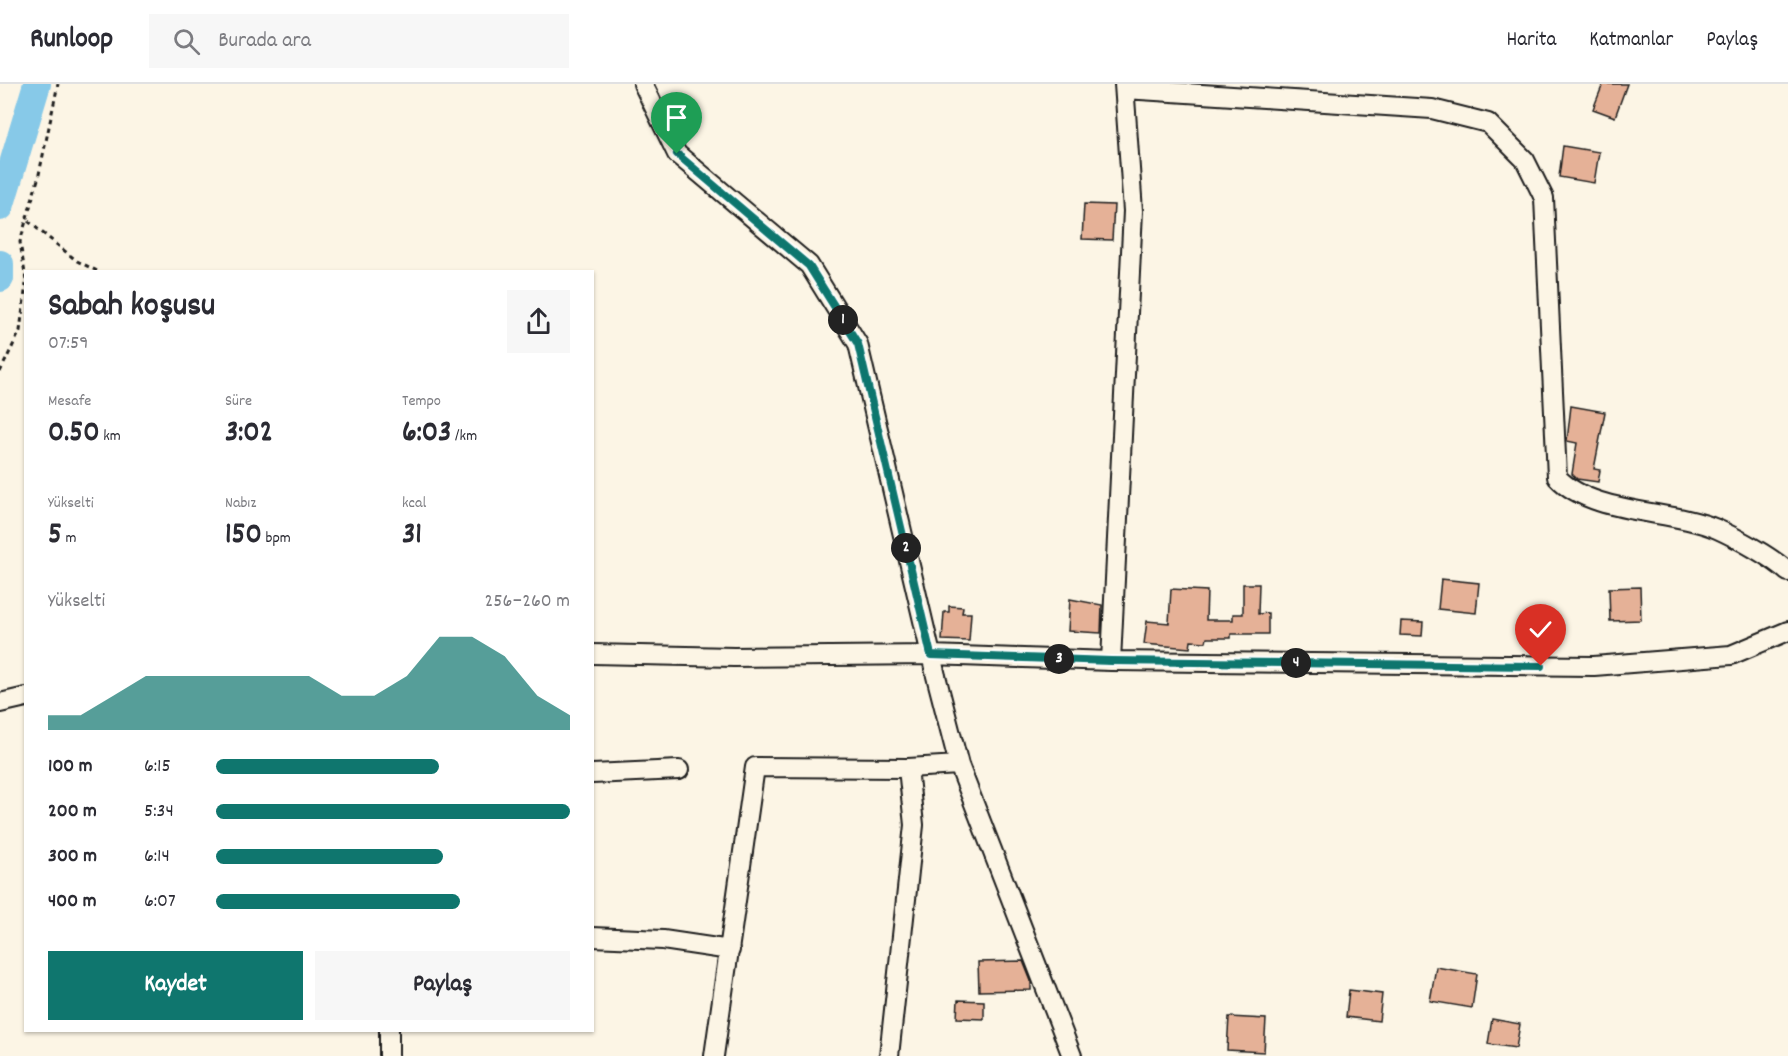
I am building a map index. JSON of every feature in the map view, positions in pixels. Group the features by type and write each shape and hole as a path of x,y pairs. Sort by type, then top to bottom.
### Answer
{"street":[{"path":"643,84 677,154 809,266 858,344 959,765 1072,1056"},
{"path":"1111,661 1132,210 1125,87 1432,109 1488,123 1525,160 1545,198 1557,477 1568,488 1607,503 1716,529 1788,572"},
{"path":"594,654 933,664 1111,661 1594,666 1731,655 1788,631"},
{"path":"0,703 24,697"},
{"path":"714,1056 755,767 908,768 959,765"},
{"path":"889,1056 914,825 908,768"},
{"path":"594,774 679,770"},
{"path":"594,937 663,940 729,950"},
{"path":"389,1032 389,1056"}],"path":[{"path":"24,270 20,242 28,220 58,84"},
{"path":"28,220 76,261 95,270"},
{"path":"0,372 20,331 24,298"}],"building":[{"path":"1603,84 1627,84 1615,117 1593,109"},
{"path":"1563,146 1599,152 1594,183 1559,177"},
{"path":"1084,204 1114,205 1112,240 1082,239"},
{"path":"1571,406 1605,412 1594,469 1600,470 1598,482 1577,479 1572,474 1577,443 1567,441"},
{"path":"1441,579 1479,583 1476,613 1438,609"},
{"path":"1243,584 1259,584 1258,614 1268,613 1268,634 1231,634 1231,638 1207,638 1206,642 1191,641 1190,648 1144,644 1147,621 1169,623 1171,589 1207,591 1206,620 1233,620 1233,614 1243,614"},
{"path":"1640,587 1641,620 1610,621 1609,588"},
{"path":"1070,599 1102,605 1101,633 1068,631"},
{"path":"949,606 963,607 962,613 971,613 969,641 942,640 944,612 949,612"},
{"path":"1401,621 1423,622 1422,636 1400,635"},
{"path":"1023,961 1031,981 1031,990 979,991 978,962"},
{"path":"1436,967 1477,974 1472,1008 1430,1001"},
{"path":"1349,990 1382,994 1379,1021 1346,1017"},
{"path":"958,1000 984,1001 984,1019 957,1018"},
{"path":"1229,1017 1266,1019 1264,1052 1227,1050"},
{"path":"1492,1019 1520,1024 1516,1048 1488,1044"}],"waterway":[{"path":"0,207 37,84"},
{"path":"0,264 0,278"}],"route":[{"path":"677,154 809,266 858,344 931,655 1111,661 1541,666"}]}
